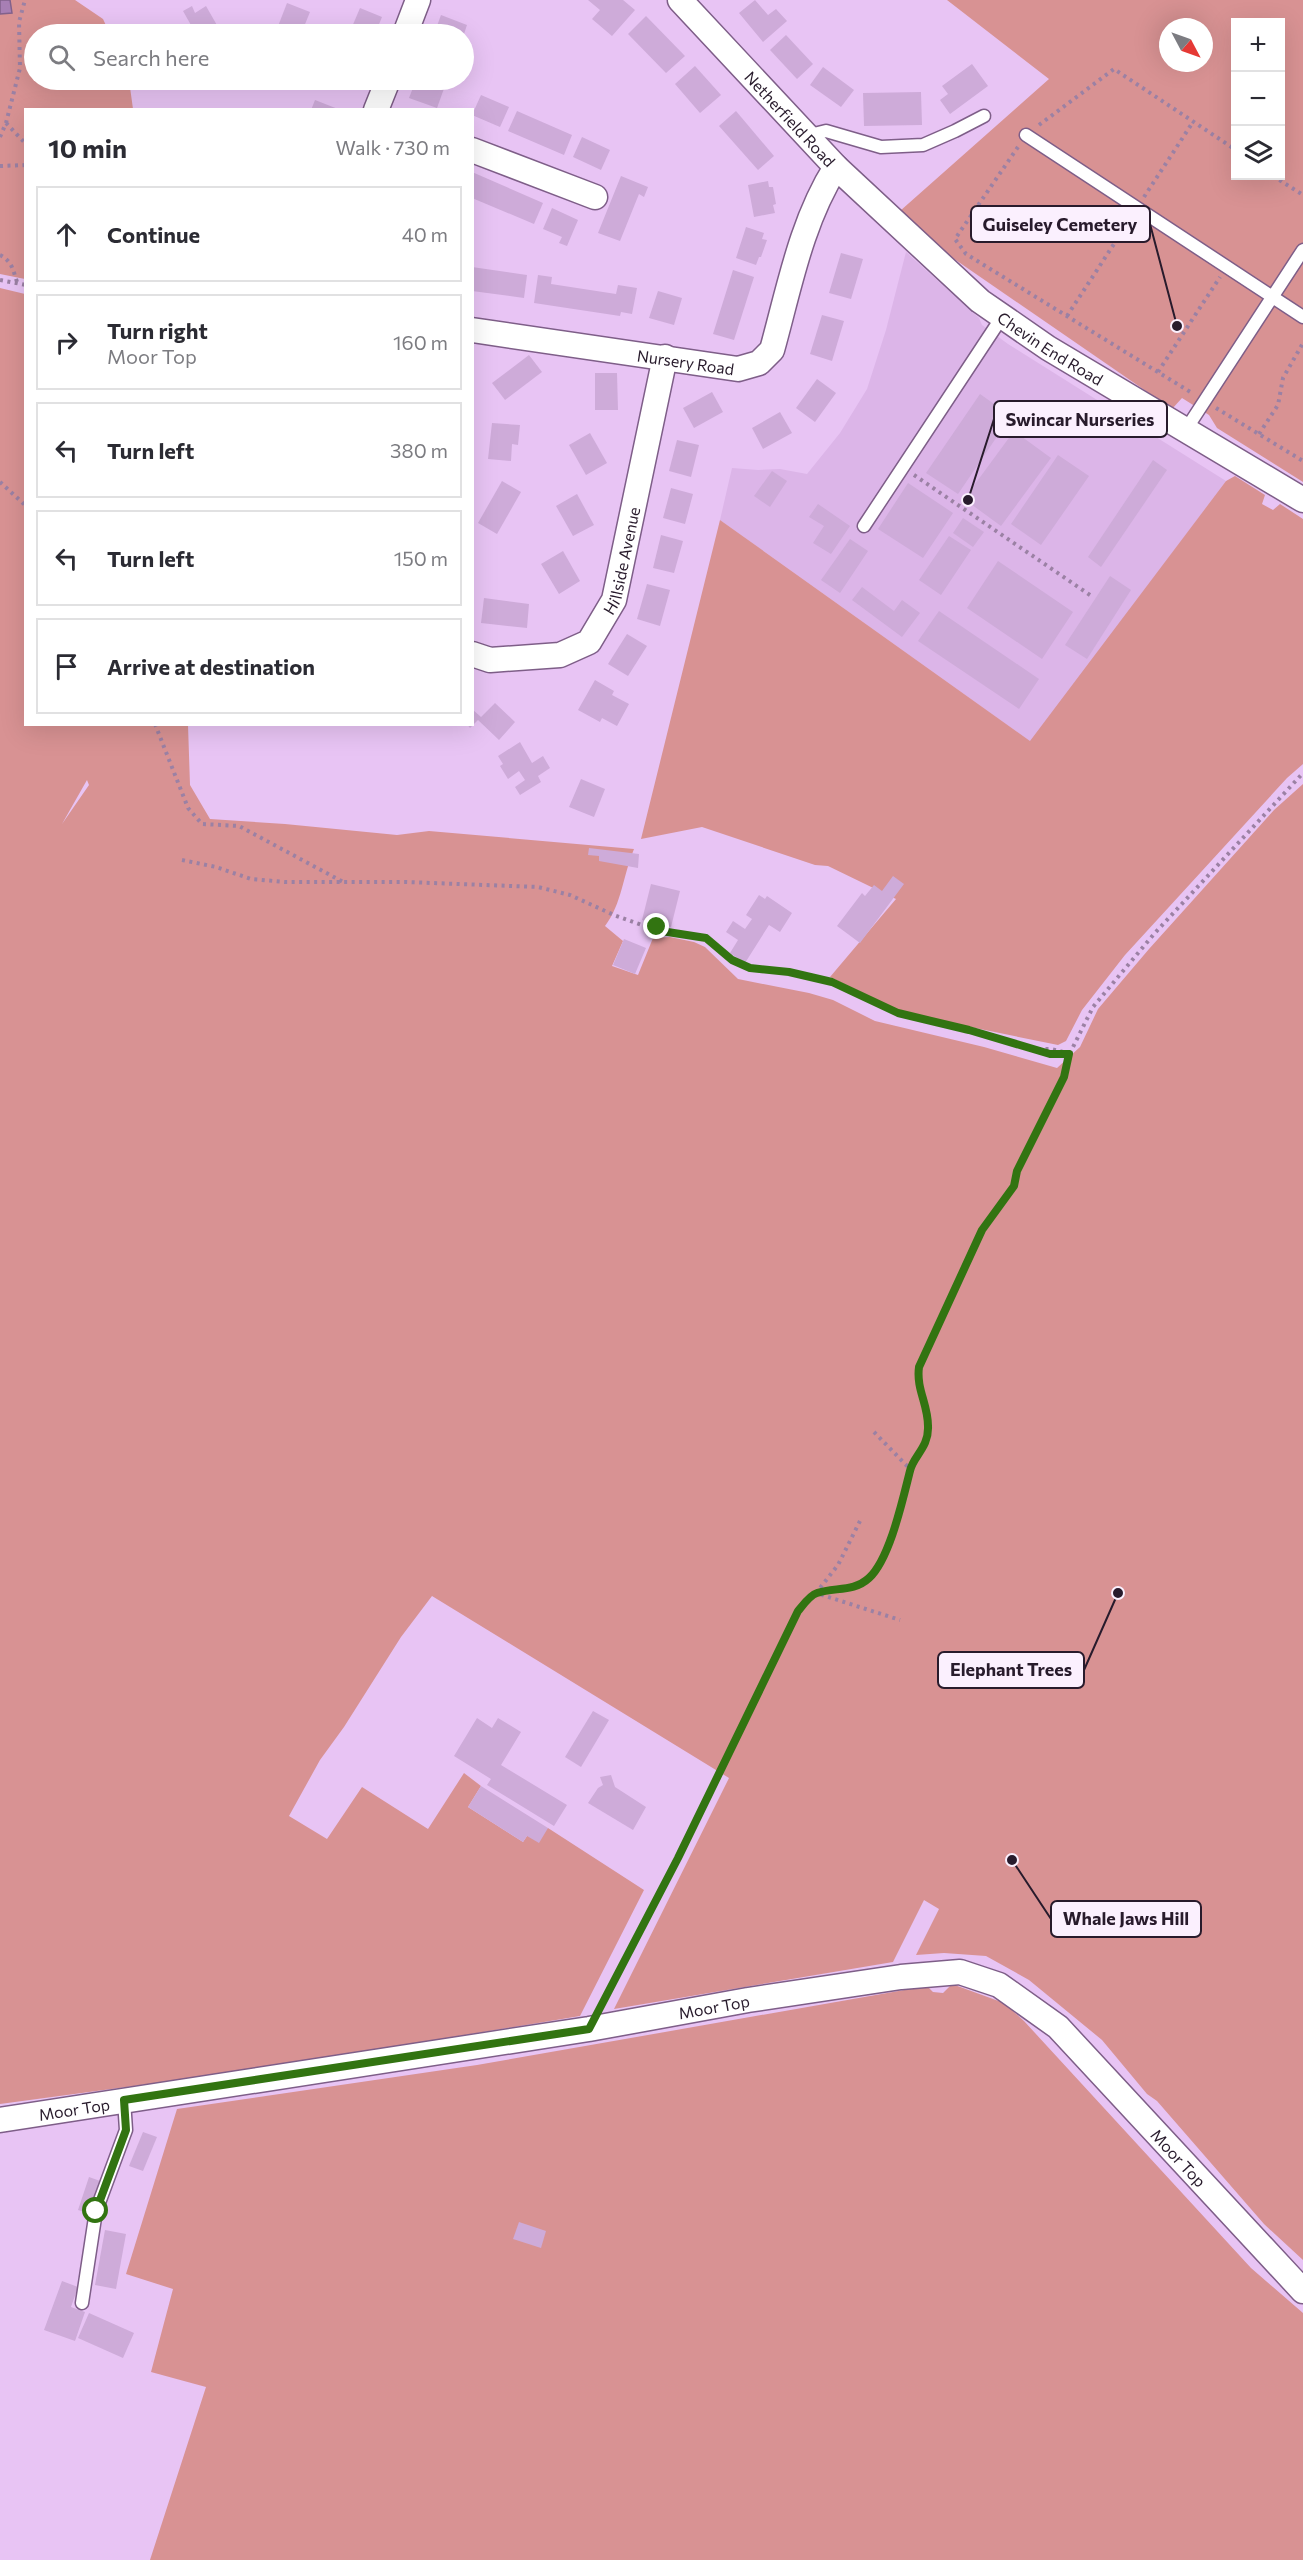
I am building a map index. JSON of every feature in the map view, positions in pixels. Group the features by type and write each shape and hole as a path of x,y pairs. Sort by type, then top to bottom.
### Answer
{"street":[{"path":"409,24 418,0"},
{"name":"Netherfield Road","path":"680,0 805,136 905,234"},
{"path":"377,108 384,90"},
{"path":"474,151 595,197"},
{"name":"Nursery Road","path":"474,330 738,369 759,363 772,350 809,220 821,190 836,167"},
{"name":"Chevin End Road","path":"905,234 980,302 1048,348 1303,500"},
{"name":"Hillside Avenue","path":"474,655 490,660 560,655 589,642 614,600 665,357"},
{"name":"Moor Top","path":"0,2120 589,2029 747,2000 901,1977 960,1972 999,1984 1058,2027 1303,2291"}],"lane":[{"path":"805,136 826,131 881,147 923,145 984,116"},
{"path":"1026,135 1303,316"},
{"path":"1185,431 1303,250"},
{"path":"864,526 1002,317"},
{"path":"82,2303 96,2211 126,2130 124,2100"}],"path":[{"path":"0,137 6,123 20,68 19,22 25,0"},
{"path":"1231,147 1114,69 1026,135 955,239 966,254 1303,461"},
{"path":"6,123 24,142"},
{"path":"0,166 24,165"},
{"path":"1280,180 1303,195"},
{"path":"0,255 7,259 13,268 17,282"},
{"path":"1158,372 1227,267"},
{"path":"0,280 24,284"},
{"path":"1259,434 1278,405 1283,378 1303,343"},
{"path":"903,468 1090,595"},
{"path":"0,482 24,504"},
{"path":"155,726 188,808 202,824 238,826 345,884"},
{"path":"816,1593 857,1586 870,1577 880,1562 909,1483 910,1469 926,1442 928,1427 917,1381 919,1367 982,1230 1014,1186 1017,1171 1064,1077 1069,1054 1092,1007 1154,934 1303,773"},
{"path":"182,860 216,867 251,879 345,884 406,882 538,887 570,895 650,928 706,938 732,960 750,968 789,972 832,982 898,1013 969,1030 1050,1054 1069,1054"},
{"path":"874,1432 910,1469"},
{"path":"589,2029 678,1858 798,1611 838,1565 860,1521"},
{"path":"816,1593 900,1620"}],"shaded area":[{"path":"0,0 75,0 103,19 105,24 24,24 24,90 130,90 133,108 24,108 24,279 0,274"},
{"path":"0,0 10,0 12,13 0,14"},
{"path":"947,0 1303,0 1303,482 1217,428 1209,415 1182,398 1172,409 947,254 900,211 1049,79"},
{"path":"906,252 979,318 982,325 1008,344 1226,481 1031,742 720,520 732,468 780,469 807,474 840,433 867,389 886,330"},
{"path":"0,288 24,294 24,726 188,726 190,785 210,819 397,835 429,831 634,849 619,899 605,926 623,941 612,966 638,975 653,938 670,937 694,942 705,947 738,979 809,993 833,1000 875,1021 984,1047 1057,1068 1080,1047 1098,1009 1149,949 1274,810 1303,784 1303,2260 1264,2224 1157,2101 1147,2094 1102,2040 1029,1980 986,1956 944,1953 916,1955 939,1909 924,1900 893,1962 614,2009 729,1778 432,1596 401,1637 344,1727 320,1760 289,1816 327,1839 362,1787 428,1829 464,1773 481,1786 468,1807 523,1842 527,1836 548,1828 644,1890 580,2016 259,2069 0,2104","holes":["87,780 89,785 62,824"]},
{"path":"1235,476 1265,495 1262,504 1273,510 1280,504 1303,519 1303,764 1287,778 1125,955 1082,1010 1066,1041 1058,1045 936,1020 896,1009 830,977 896,899 828,866 815,865 702,827 641,839 720,520 1030,741 1226,481"},
{"path":"952,1984 1004,2003 1024,2021 1251,2268 1303,2313 1303,2560 150,2560 206,2387 151,2372 173,2289 126,2274 177,2109 477,2065 927,1986 933,1992 943,1993"}],"building":[{"path":"588,0 623,0 635,10 612,36 592,19 600,10"},
{"path":"755,0 768,15 776,9 787,21 763,42 739,13"},
{"path":"287,3 310,12 305,24 279,24"},
{"path":"192,6 195,13 206,6 216,24 190,24 183,11"},
{"path":"360,8 382,17 379,24 353,24"},
{"path":"441,15 464,24 438,24"},
{"path":"646,16 685,56 666,73 628,34"},
{"path":"786,35 813,64 797,79 770,50"},
{"path":"972,64 988,86 950,114 940,100 948,94 942,86"},
{"path":"695,66 721,95 700,113 675,84"},
{"path":"823,67 854,90 841,107 810,85"},
{"path":"412,90 443,90 437,108 409,98"},
{"path":"921,92 922,125 864,126 863,93"},
{"path":"481,95 509,107 500,127 474,116"},
{"path":"315,100 335,108 312,108"},
{"path":"517,111 572,135 564,155 508,131"},
{"path":"736,111 774,156 758,170 719,126"},
{"path":"582,137 610,150 601,170 573,157"},
{"path":"474,173 543,203 534,224 474,199"},
{"path":"621,176 648,187 644,197 639,194 620,241 598,233"},
{"path":"768,181 769,187 773,187 775,213 754,217 748,185"},
{"path":"552,208 578,220 567,246 559,243 562,237 543,229"},
{"path":"746,227 764,233 762,239 767,240 756,265 736,258"},
{"path":"841,253 863,259 851,299 829,293"},
{"path":"474,267 527,275 524,298 474,291"},
{"path":"733,270 754,277 734,340 713,334"},
{"path":"538,275 552,277 551,284 616,294 618,285 637,288 632,314 621,312 620,316 534,303"},
{"path":"658,291 682,298 674,325 649,318"},
{"path":"822,315 844,321 832,361 810,354"},
{"path":"529,355 542,372 505,400 492,383"},
{"path":"595,373 617,373 618,410 595,410"},
{"path":"817,379 836,393 815,422 796,408"},
{"path":"712,392 723,412 694,428 683,408"},
{"path":"980,394 1011,416 958,494 926,473"},
{"path":"780,412 792,433 763,449 752,428"},
{"path":"492,423 520,425 518,445 512,444 511,461 488,459"},
{"path":"1014,431 1051,458 1001,526 964,499"},
{"path":"590,433 607,463 586,475 569,445"},
{"path":"677,440 699,445 691,477 669,471"},
{"path":"1058,455 1089,476 1041,545 1011,524"},
{"path":"1153,460 1167,470 1101,567 1088,557"},
{"path":"772,471 787,481 770,507 754,496"},
{"path":"502,481 521,492 497,534 478,523"},
{"path":"908,483 953,513 923,558 878,529"},
{"path":"671,488 693,494 685,524 663,518"},
{"path":"577,494 594,525 573,536 556,506"},
{"path":"818,504 850,526 831,554 813,543 824,526 809,517"},
{"path":"963,518 984,532 973,547 953,533"},
{"path":"661,535 683,541 674,573 653,568"},
{"path":"949,536 971,550 941,595 919,580"},
{"path":"850,539 868,551 840,593 821,580"},
{"path":"563,551 580,581 559,594 541,564"},
{"path":"998,561 1073,612 1042,659 967,608"},
{"path":"1110,576 1131,590 1087,659 1065,645"},
{"path":"647,584 670,590 660,626 637,619"},
{"path":"862,587 894,611 902,600 920,613 902,637 852,600"},
{"path":"484,598 529,604 527,628 481,623"},
{"path":"939,611 1039,679 1019,709 918,641"},
{"path":"627,634 647,646 628,676 608,664"},
{"path":"595,680 614,691 612,695 629,704 617,726 602,718 600,722 578,710"},
{"path":"495,703 515,722 499,740 478,720 474,724 474,711 481,717"},
{"path":"520,742 532,763 543,756 550,768 538,776 541,782 520,795 515,787 525,780 519,771 508,779 500,766 503,764 498,756"},
{"path":"581,779 605,789 594,817 569,807"},
{"path":"589,848 639,854 638,868 599,861 599,856 588,855"},
{"path":"893,876 904,884 860,943 837,926 862,893 865,896 874,885 882,891"},
{"path":"651,884 680,891 671,927 642,920"},
{"path":"759,895 765,899 767,896 792,913 780,932 769,925 745,963 730,953 738,940 726,932 733,921 745,929 752,919 746,915"},
{"path":"624,939 646,948 635,974 613,965"},
{"path":"593,1711 609,1720 581,1767 565,1757"},
{"path":"477,1718 492,1728 498,1718 521,1732 501,1765 567,1805 554,1826 487,1785 491,1779 454,1756"},
{"path":"611,1775 615,1787 646,1807 633,1830 588,1803 598,1788 603,1785 600,1777"},
{"path":"481,1786 548,1828 539,1843 527,1836 523,1842 468,1807"},
{"path":"143,2132 157,2137 143,2171 129,2166"},
{"path":"89,2177 103,2182 93,2215 78,2210"},
{"path":"519,2222 546,2231 541,2248 513,2239"},
{"path":"105,2230 126,2234 116,2289 95,2285"},
{"path":"62,2281 78,2287 71,2307 85,2312 75,2341 44,2330"},
{"path":"89,2313 134,2333 123,2358 78,2338"}],"place":[{"name":"Guiseley Cemetery","path":"1177,326"},
{"name":"Swincar Nurseries","path":"968,500"},
{"name":"Elephant Trees","path":"1118,1593"},
{"name":"Whale Jaws Hill","path":"1012,1860"}],"route":[{"path":"96,2211 126,2130 124,2100 589,2029 678,1858 798,1611 816,1593 857,1586 870,1577 880,1562 909,1483 910,1469 926,1442 927,1414 917,1381 919,1367 982,1230 1014,1186 1017,1171 1064,1077 1069,1054 1050,1054 969,1030 898,1013 832,982 814,977 750,968 732,960 706,938 661,931 657,927"}]}
